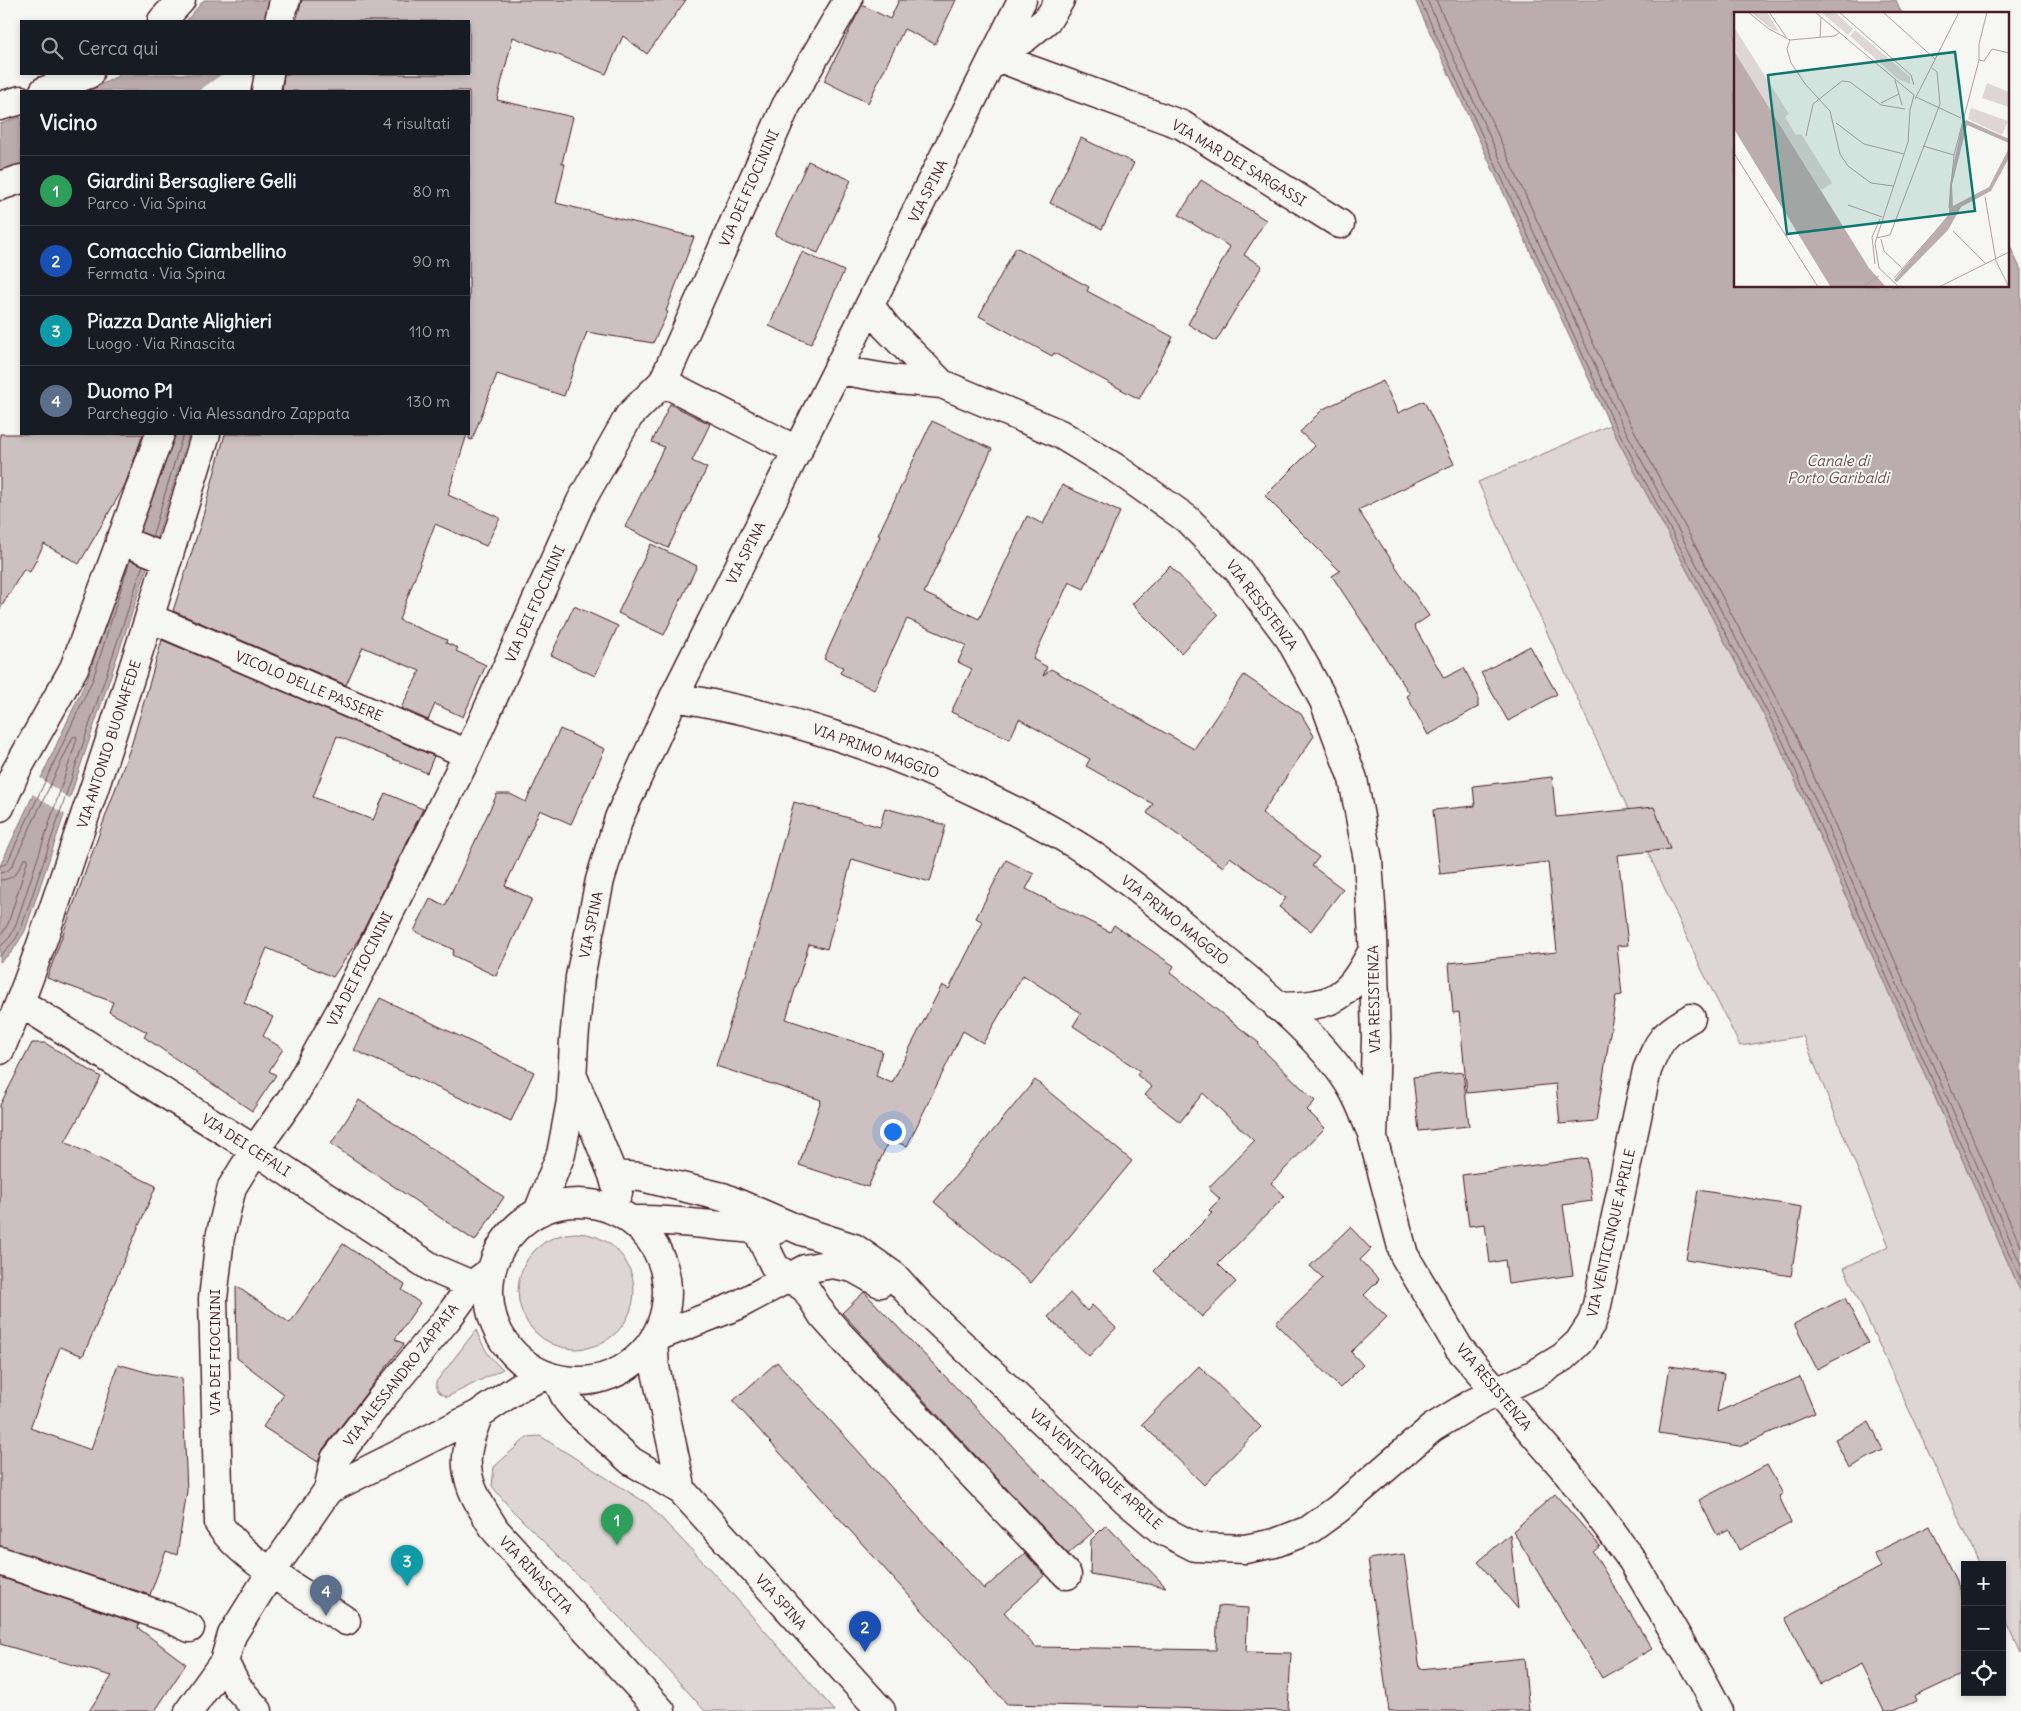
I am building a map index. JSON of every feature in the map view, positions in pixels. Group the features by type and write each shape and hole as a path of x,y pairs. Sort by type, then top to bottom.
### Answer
{"street":[{"path":"163,20 181,0"},
{"path":"279,20 282,5 286,0"},
{"name":"VIA DEI FIOCININI","path":"346,1621 272,1571 228,1538 219,1524 213,1299 220,1237 232,1186 294,1095 344,1004 468,754 581,501 629,416 663,382 786,106 848,0"},
{"name":"VIA SPINA","path":"538,1212 561,1154 571,1101 580,977 600,880 619,818 674,697 1022,0"},
{"path":"995,56 1025,38 1048,19 1060,0"},
{"name":"VIA MAR DEI SARGASSI","path":"995,56 1182,124 1340,224"},
{"path":"47,90 86,75"},
{"path":"266,90 269,75"},
{"path":"0,106 20,100"},
{"path":"0,186 20,179"},
{"name":"VIA RESISTENZA","path":"870,306 886,327 942,384"},
{"name":"VIA RESISTENZA","path":"838,370 898,380 942,384 1060,434 1114,467 1187,519 1238,570 1290,638 1324,701 1353,779 1368,860 1376,1038 1373,1138 1404,1255 1459,1348 1568,1473 1632,1560 1704,1681 1719,1711"},
{"path":"663,382 798,451"},
{"name":"VIA ANTONIO BUONAFEDE","path":"0,1050 21,1003 80,812 150,618 144,549 160,435"},
{"name":"VIA ANTONIO BUONAFEDE","path":"0,807 13,772 144,549 205,435"},
{"name":"VICOLO DELLE PASSERE","path":"150,618 468,754"},
{"name":"VIA PRIMO MAGGIO","path":"674,697 760,713 852,740 948,778 1034,820 1091,854 1147,895 1306,1032 1339,1070 1357,1097 1373,1138"},
{"path":"1278,1007 1307,1006 1330,1000 1348,990 1359,976 1373,950"},
{"name":"VIA DEI CEFALI","path":"21,1003 255,1150 432,1268 482,1278"},
{"name":"VIA VENTICINQUE APRILE","path":"613,1175 641,1177 723,1197 802,1231 854,1248 894,1276 922,1307 1127,1501 1160,1529 1195,1547 1245,1549 1276,1543 1309,1530 1338,1509 1432,1428 1473,1403 1535,1374 1563,1356 1579,1342 1592,1322 1597,1305 1647,1070 1658,1043 1672,1029 1690,1018"},
{"name":"VIA SPINA","path":"573,1075 613,1175 618,1194 632,1217 649,1237 660,1256 666,1277 666,1305 663,1319 654,1339 655,1367 682,1491"},
{"name":"VIA VENTICINQUE APRILE","path":"538,1212 561,1205 599,1206 632,1217 757,1230 802,1231"},
{"path":"538,1212 513,1232 482,1278 489,1290 490,1306 500,1335 508,1348 519,1359 552,1378 589,1381 621,1371 635,1361 654,1339"},
{"path":"757,1230 775,1267 788,1278 806,1288 823,1316 1067,1575"},
{"name":"VIA VENTICINQUE APRILE","path":"654,1339 736,1306 805,1269 832,1264 853,1268 922,1307"},
{"name":"VIA ALESSANDRO ZAPPATA","path":"189,1711 224,1662 232,1635 272,1571 328,1490 335,1459 381,1399 482,1278"},
{"name":"VIA SPINA","path":"552,1378 577,1412 625,1455 682,1491 881,1711"},
{"name":"VIA ALESSANDRO ZAPPATA","path":"328,1490 479,1414 521,1386 552,1378"},
{"name":"VIA RINASCITA","path":"479,1414 468,1446 467,1467 470,1488 478,1503 496,1531 661,1711"},
{"path":"0,1561 170,1618 190,1628"},
{"path":"224,1662 237,1687 258,1711"}],"shaded area":[{"path":"1610,425 1778,742 2021,1292 2021,1653 2006,1621 2006,1561 1978,1561 1844,1268 1889,1246 1803,1036 1740,1046 1702,970 1478,482"},
{"path":"576,1233 598,1238 617,1250 629,1269 634,1291 629,1313 617,1332 598,1344 576,1349 554,1344 535,1332 523,1313 518,1291 523,1269 535,1250 554,1238"},
{"path":"476,1330 490,1356 503,1369 447,1397 438,1391 436,1382"},
{"path":"540,1436 648,1504 721,1581 835,1711 705,1711 637,1635 510,1508 492,1486 494,1467 527,1437"}],"water":[{"path":"204,0 273,0 265,20 187,20"},
{"name":"Canale di Porto Garibaldi","path":"1415,0 1896,0 1901,12 1734,12 1734,288 2008,288 2008,242 2021,270 2021,1292 1778,742 1610,425"},
{"path":"120,75 221,75 199,90 90,90"},
{"path":"20,117 20,167 0,174 0,124"},
{"path":"166,435 189,435 155,544 25,931 12,952 0,962 0,866 88,677"}],"pier":[{"path":"221,75 253,75 251,82 241,90 223,90 223,76 203,90 199,90"},
{"path":"39,777 71,800 66,815 31,793"}],"building":[{"path":"302,0 686,0 647,54 623,36 606,74 513,37 497,100 573,117 562,163 565,164 556,203 694,237 666,311 668,312 653,343 587,332 564,396 497,374 472,440 469,439 470,90 282,90 284,75 470,75 470,20 296,20"},
{"path":"899,0 956,0 935,44 904,29 868,103 824,81 862,5 890,19"},
{"path":"1081,138 1134,163 1102,229 1050,203"},
{"path":"808,161 851,180 818,253 775,235"},
{"path":"1201,180 1266,220 1244,255 1262,266 1216,341 1188,324 1230,247 1179,215"},
{"path":"1016,247 1089,287 1087,291 1173,337 1139,399 1054,353 1052,356 979,316"},
{"path":"802,252 844,271 811,344 769,326"},
{"path":"1383,381 1398,413 1424,401 1454,464 1358,510 1429,616 1414,626 1444,678 1464,668 1478,695 1478,707 1428,735 1407,696 1410,694 1332,576 1340,571 1265,496 1315,446 1300,432 1323,409"},
{"path":"670,404 710,424 692,461 707,468 668,548 625,527 664,447 652,442"},
{"path":"932,421 992,449 924,593 979,619 1027,516 1043,524 1062,485 1120,512 1084,589 1069,582 1033,659 1047,667 1043,676 1051,669 1194,749 1244,675 1301,714 1314,736 1262,813 1319,857 1312,866 1343,889 1311,931 1279,907 1286,898 1230,857 1223,867 1147,813 1153,804 1086,766 1090,759 1019,719 1010,739 951,712 972,669 958,662 966,645 907,619 874,690 840,673 843,667 824,659 880,536 878,535"},
{"path":"0,434 143,435 125,485 79,564 44,544 30,572 24,569 0,609"},
{"path":"225,435 467,435 448,495 500,518 486,546 435,524 399,620 447,640 446,643 458,648 456,651 486,665 463,717 435,704 428,720 401,708 420,671 363,647 346,685 173,611 201,523"},
{"path":"651,544 697,566 664,635 618,613"},
{"path":"1170,566 1218,615 1181,653 1132,604"},
{"path":"574,606 618,626 595,676 551,655"},
{"path":"162,640 434,756 427,773 337,736 313,797 373,820 385,793 423,809 360,937 333,977 267,948 244,1003 273,1017 263,1036 283,1049 269,1071 276,1075 252,1111 144,1037 147,1032 109,1012 113,1002 47,978 132,743"},
{"path":"1530,646 1557,694 1508,721 1481,673"},
{"path":"560,729 605,749 571,824 540,810 505,886 532,899 496,976 452,955 454,950 414,931 430,899 445,906 497,794 510,794 526,802"},
{"path":"1552,777 1556,817 1654,807 1670,849 1618,855 1628,945 1617,946 1622,995 1616,996 1596,1121 1560,1124 1556,1084 1467,1093 1459,1012 1453,1013 1449,963 1557,952 1548,862 1440,874 1433,810 1475,806 1473,786"},
{"path":"794,802 880,827 885,808 946,825 930,882 852,859 827,949 809,944 786,1019 882,1051 876,1076 892,1083 942,985 949,989 983,922 976,918 1006,860 1034,874 1026,889 1110,932 1114,925 1174,966 1170,973 1259,1043 1258,1045 1315,1101 1307,1110 1325,1128 1271,1183 1285,1196 1218,1264 1236,1282 1202,1317 1154,1271 1212,1213 1209,1210 1220,1199 1208,1188 1254,1141 1203,1093 1180,1122 1145,1095 1152,1087 1137,1075 1140,1071 1073,1026 1081,1013 1023,975 983,1043 963,1031 907,1146 889,1140 868,1187 799,1165 821,1100 716,1066 746,976"},
{"path":"380,998 534,1072 511,1121 354,1050"},
{"path":"32,1043 45,1043 101,1077 65,1142 156,1186 83,1356 60,1347 30,1428 91,1450 118,1364 153,1374 182,1378 187,1491 177,1555 166,1551 150,1595 0,1546 0,1105"},
{"path":"1463,1072 1469,1126 1419,1131 1413,1077"},
{"path":"1035,1080 1132,1161 1031,1283 934,1202"},
{"path":"359,1100 504,1197 475,1241 331,1144"},
{"path":"1587,1158 1592,1201 1563,1205 1573,1275 1508,1284 1505,1260 1490,1263 1485,1224 1469,1226 1462,1175"},
{"path":"1698,1190 1802,1207 1791,1276 1686,1259"},
{"path":"1350,1227 1371,1249 1360,1260 1379,1280 1364,1295 1387,1317 1351,1352 1363,1365 1340,1388 1276,1323 1323,1278 1310,1266"},
{"path":"343,1244 405,1285 402,1290 420,1303 395,1339 404,1344 323,1449 318,1462 263,1427 284,1394 237,1358 236,1286 290,1323"},
{"path":"864,1292 1094,1531 1068,1554 842,1313"},
{"path":"1070,1293 1087,1311 1092,1305 1116,1328 1089,1356 1048,1317"},
{"path":"1845,1298 1868,1343 1817,1369 1794,1324"},
{"path":"777,1362 984,1589 1025,1553 1045,1575 1004,1612 1035,1647 1216,1650 1218,1606 1248,1608 1246,1652 1291,1653 1288,1711 1007,1704 733,1401"},
{"path":"1199,1366 1261,1427 1204,1485 1142,1424"},
{"path":"1670,1366 1724,1374 1717,1412 1800,1377 1815,1413 1739,1446 1659,1433"},
{"path":"1869,1422 1883,1450 1849,1468 1835,1439"},
{"path":"1767,1465 1783,1494 1779,1496 1791,1523 1739,1550 1729,1529 1717,1535 1699,1500"},
{"path":"1555,1494 1600,1546 1593,1552 1652,1649 1602,1678 1513,1531"},
{"path":"1106,1525 1166,1587 1090,1574 1091,1540"},
{"path":"1930,1526 1961,1592 1961,1675 1914,1697 1916,1701 1894,1711 1884,1711 1861,1664 1820,1685 1785,1618 1881,1567 1874,1553"},
{"path":"1510,1534 1518,1609 1478,1562"},
{"path":"1404,1554 1420,1669 1524,1658 1529,1711 1389,1711 1368,1559"},
{"path":"0,1577 139,1624 138,1628 186,1664 155,1711 89,1711 112,1676 0,1644"}],"place":[{"name":"Giardini Bersagliere Gelli","path":"617,1545"},
{"name":"Piazza Dante Alighieri","path":"407,1586"},
{"name":"Duomo P1","path":"326,1616"},
{"name":"Comacchio Ciambellino","path":"865,1652"}]}
